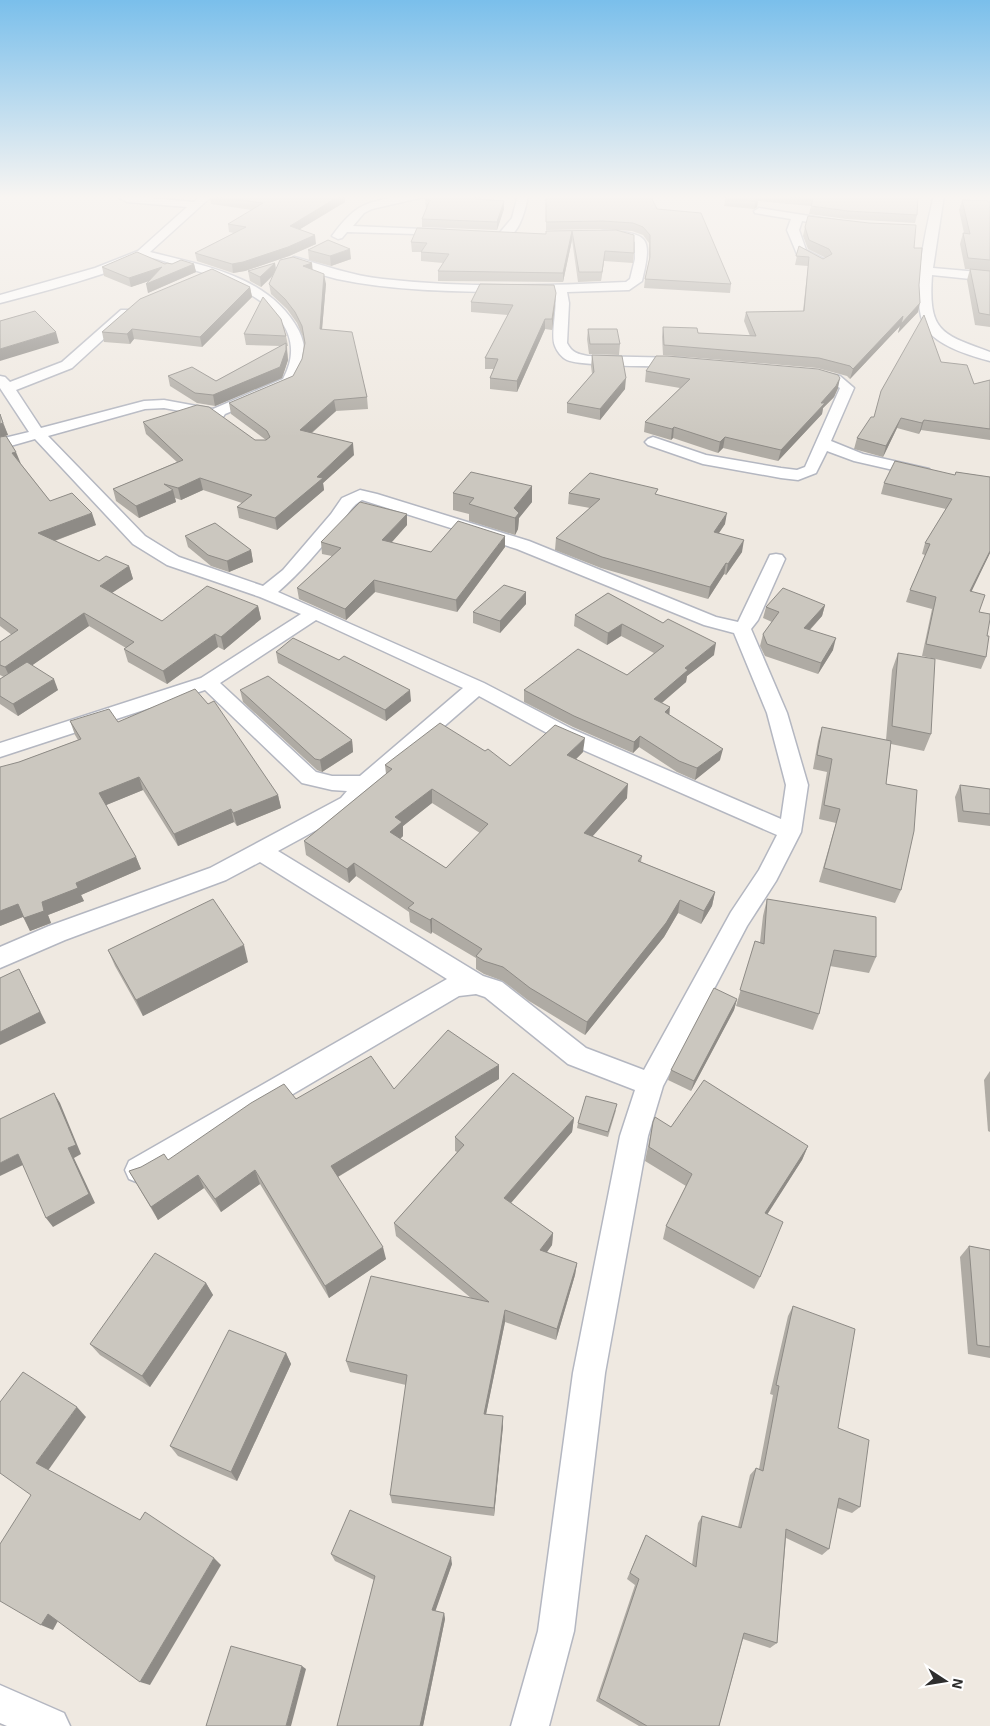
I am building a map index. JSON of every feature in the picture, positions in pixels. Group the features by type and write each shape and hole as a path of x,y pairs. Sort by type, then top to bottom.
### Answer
{"street":[{"path":"0,299 83,276"},
{"path":"197,279 205,276"},
{"path":"0,444 144,405 164,404 221,417 289,382 300,357 294,334 285,319 264,296 223,276"},
{"path":"233,279 248,276"},
{"path":"340,276 382,283 443,287 560,289 629,286 636,281 638,276"},
{"path":"926,276 927,320 932,329 954,342 990,357"},
{"path":"974,276 990,277"},
{"path":"560,289 563,303 560,343 564,351 572,358 588,360 666,360 694,363"},
{"path":"137,304 67,365 4,384 38,433 139,540 174,561 266,593 315,613 477,687 564,734 790,832"},
{"path":"654,442 703,459 798,475 811,470 847,388 842,380 830,376 798,373"},
{"path":"824,444 859,458 943,474"},
{"path":"266,593 289,574 338,516 348,501 360,495 523,545 710,621 742,628"},
{"path":"742,628 749,620 776,559"},
{"path":"1,747 208,682 315,613"},
{"path":"530,1726 556,1631 589,1373 634,1136 650,1084 739,919 768,876 790,832 798,785 777,714 742,628"},
{"path":"208,682 309,778 332,783 365,784"},
{"path":"0,958 57,933 218,874 349,803 365,784 477,687"},
{"path":"260,851 476,984 494,989 577,1056 650,1084"},
{"path":"137,1170 455,986 476,984"},
{"path":"0,1704 51,1726"}],"building":[{"path":"123,276 136,276 129,278"},
{"path":"154,276 166,276 146,284"},
{"path":"196,276 226,276 250,287 200,337 132,329 127,334 102,332 140,299"},
{"path":"273,276 324,276 320,329 352,332 367,397 334,400 300,430 353,443 317,477 323,478 275,518 237,507 252,495 200,478 178,488 164,484 173,490 136,506 113,489 183,460 143,422 197,405 209,407 255,440 266,440 270,437 267,431 229,403 293,376 302,359 305,343 302,326 295,312 285,299 269,284"},
{"path":"646,276 727,276 731,284 645,279"},
{"path":"807,276 920,276 920,303 901,324 903,316 853,369 850,366 819,358 664,345 663,327 697,328 698,333 756,336 746,312 804,311"},
{"path":"971,276 990,276 990,315 979,313"},
{"path":"480,284 554,285 556,293 552,319 545,319 517,381 490,378 498,359 485,358 513,305 471,302"},
{"path":"263,297 281,319 286,336 244,334"},
{"path":"35,311 56,332 0,349 0,321"},
{"path":"924,315 941,362 967,365 974,384 990,380 990,429 924,420 922,423 901,418 886,446 857,438 871,417 874,417 881,391"},
{"path":"588,329 617,329 620,344 590,344"},
{"path":"286,343 286,350 280,367 213,395 195,393 168,376 192,367 216,381"},
{"path":"592,355 622,356 626,378 600,409 567,403 594,372"},
{"path":"656,356 818,369 838,375 840,378 836,386 821,403 825,403 781,450 725,437 720,442 674,427 672,429 645,422 690,379 646,371"},
{"path":"6,436 16,452 12,453 50,501 72,493 92,513 38,533 99,561 106,556 129,566 100,586 162,621 207,586 258,606 221,637 215,634 163,671 124,649 134,642 84,613 5,667 0,665 0,642 18,630 0,617 0,437"},
{"path":"895,461 955,475 956,472 990,477 990,551 970,591 985,595 979,612 990,614 986,657 926,644 936,597 910,590 930,544 925,543 952,499 884,483"},
{"path":"471,472 532,486 514,508 519,513 515,518 469,504 474,498 453,493"},
{"path":"590,473 658,489 655,494 727,513 714,532 744,540 710,587 602,557 556,538 600,499 569,493"},
{"path":"360,502 407,514 382,540 431,552 458,521 505,536 456,600 374,580 345,609 297,588 341,548 321,542"},
{"path":"215,523 251,550 227,561 208,555 185,536"},
{"path":"504,585 526,592 500,621 473,612"},
{"path":"783,588 825,605 804,628 836,638 821,663 767,644 763,634 779,612 766,607"},
{"path":"608,593 663,623 668,619 716,643 685,668 688,670 654,699 670,707 665,712 723,749 697,768 679,761 640,736 634,742 574,716 524,690 578,649 627,675 664,646 622,624 608,633 575,615"},
{"path":"293,638 339,660 344,656 410,690 385,710 276,652"},
{"path":"898,653 935,659 931,734 892,726"},
{"path":"27,662 54,679 13,704 0,696 0,679"},
{"path":"268,676 352,740 320,760 315,759 240,690"},
{"path":"195,689 208,704 214,701 278,795 233,813 231,809 174,834 139,777 99,793 136,857 76,883 78,888 42,902 44,911 24,918 18,904 0,911 0,767 81,739 70,721 109,709 118,722"},
{"path":"440,723 485,751 488,749 510,766 555,725 585,738 567,755 628,784 584,833 642,856 638,861 715,892 704,911 680,900 666,923 587,1022 530,988 503,967 484,961 476,956 482,949 432,918 430,920 408,908 414,903 354,863 347,869 304,841 392,769 385,765","holes":["432,789 488,824 446,868 390,832 402,822 395,817"]},
{"path":"822,727 891,741 886,784 917,790 914,831 901,890 824,868 840,809 824,805 832,759 817,755"},
{"path":"960,785 990,789 990,814 963,811"},
{"path":"213,899 244,945 136,1000 108,950"},
{"path":"767,899 876,917 876,957 834,950 819,1014 740,990 755,941 764,944"},
{"path":"19,969 40,1012 0,1032 0,978"},
{"path":"714,988 737,999 694,1081 671,1070"},
{"path":"448,1030 499,1065 331,1166 383,1247 325,1286 255,1170 215,1199 198,1175 151,1207 129,1171 141,1167 164,1154 168,1160 251,1103 284,1084 296,1099 371,1056 394,1089"},
{"path":"513,1073 574,1118 504,1198 553,1233 540,1250 577,1263 557,1329 505,1310 484,1414 503,1416 494,1508 390,1495 407,1375 346,1361 371,1276 489,1302 394,1223 464,1145 455,1137"},
{"path":"704,1080 808,1146 765,1213 783,1222 760,1277 666,1226 692,1174 649,1147 653,1122 655,1117 671,1127"},
{"path":"54,1093 76,1145 68,1148 89,1194 46,1218 18,1154 0,1163 0,1119"},
{"path":"586,1096 617,1104 608,1132 578,1123"},
{"path":"969,1246 990,1250 990,1347 977,1345"},
{"path":"155,1253 206,1283 142,1376 90,1344"},
{"path":"793,1306 855,1329 838,1428 869,1440 860,1507 839,1498 829,1549 786,1529 777,1643 744,1633 719,1726 647,1726 599,1698 639,1579 630,1573 646,1535 696,1567 702,1516 741,1528 756,1468 763,1471 779,1386 776,1385"},
{"path":"229,1330 286,1353 231,1472 170,1446"},
{"path":"23,1372 77,1407 36,1463 140,1520 145,1512 214,1558 140,1682 48,1614 41,1625 0,1601 0,1544 31,1495 0,1473 0,1402"},
{"path":"350,1510 451,1557 432,1610 444,1613 420,1726 337,1726 375,1576 331,1554"},
{"path":"231,1646 302,1666 286,1726 206,1726"}]}
